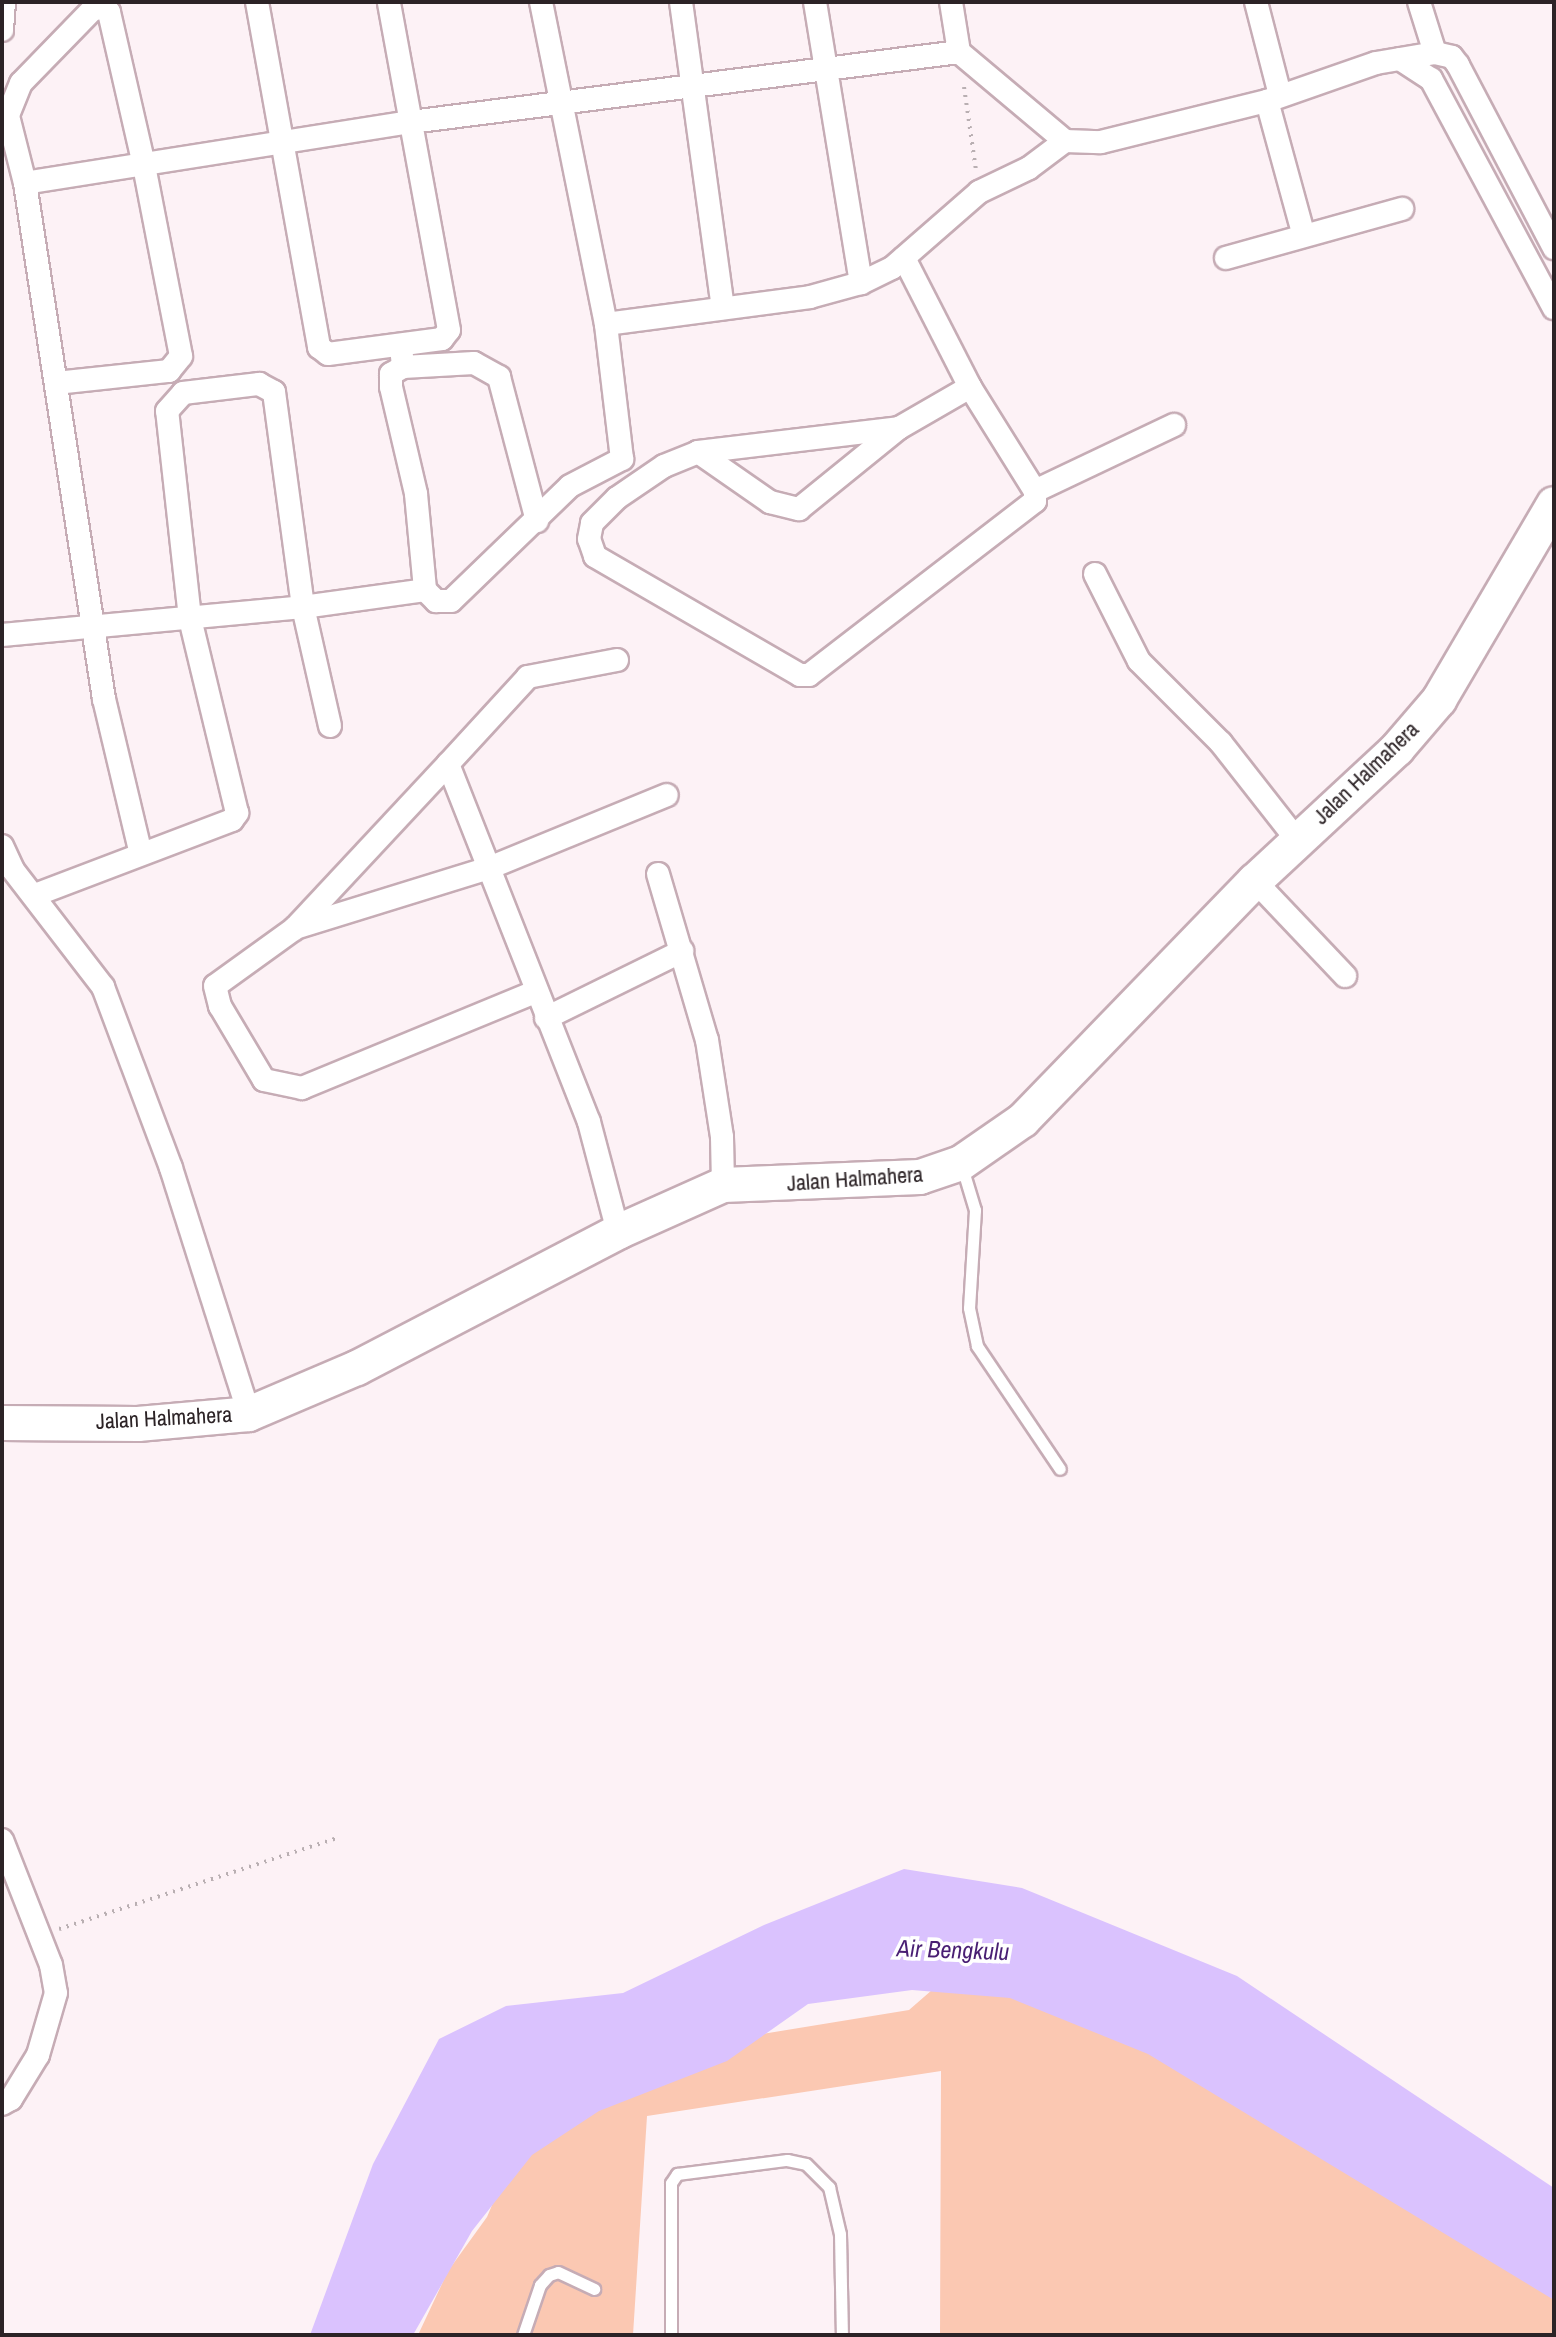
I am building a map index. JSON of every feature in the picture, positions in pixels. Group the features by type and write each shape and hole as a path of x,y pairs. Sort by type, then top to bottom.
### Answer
{"main road":[{"name":"Jalan Halmahera","path":"2,1423 138,1424 249,1414 357,1368 618,1232 723,1185 920,1177 961,1163 1023,1120 1077,1068 1255,881 1397,749 1439,700 1554,504"}],"street":[{"path":"2,30 4,2"},
{"path":"257,2 320,350 474,363 499,377 537,521"},
{"path":"389,2 449,330 442,339 402,357 391,374 391,387 416,494 425,590 436,601 451,601 570,486 622,459"},
{"path":"541,2 564,102 606,324 622,459 632,487"},
{"path":"681,2 695,84 723,308"},
{"path":"815,2 861,283"},
{"path":"951,2 959,52 1065,141 1101,142 1274,98 1400,59 1435,53 1452,57 1554,248"},
{"path":"1256,2 1303,233"},
{"path":"1419,2 1435,53"},
{"path":"56,383 169,371 180,364 144,165 109,12 103,8 93,9 21,83 5,118 25,183 104,699 141,854"},
{"path":"25,183 411,122 959,52"},
{"path":"1400,59 1431,79 1554,308"},
{"path":"606,324 810,297 861,283 904,258 979,192 1029,168 1065,141"},
{"path":"1226,258 1303,233 1402,209"},
{"path":"899,428 698,452 632,487 588,531 595,556 800,675 821,668 1031,507 1035,491 970,387 904,258"},
{"path":"35,895 232,820 237,813 190,618 167,411 183,393 259,384 274,392 303,607 330,726"},
{"path":"698,452 790,511 825,490 899,428 970,387"},
{"path":"1035,491 1174,425"},
{"path":"1095,574 1139,661 1221,743 1297,840"},
{"path":"2,635 303,607 425,590"},
{"path":"535,992 302,1088 278,1086 253,1064 220,1006 215,986 294,929 528,677 617,660"},
{"path":"448,764 535,992 589,1122 618,1232"},
{"path":"294,929 489,868 667,795"},
{"path":"2,846 13,870 103,987 171,1168 249,1414"},
{"path":"658,874 682,951 716,1089 723,1185"},
{"path":"1255,881 1345,976"},
{"path":"546,1018 682,951"},
{"path":"2,1840 56,1993 52,2020 38,2055 2,2104"}],"lane":[{"path":"961,1163 975,1210 968,1296 977,1346 1060,1469"},
{"path":"671,2335 671,2183 677,2174 787,2160 806,2164 829,2187 840,2234 842,2335"},
{"path":"523,2335 540,2285 549,2275 558,2272 594,2289"}],"path":[{"path":"959,52 979,192"},
{"path":"38,1936 337,1838"}],"shaded area":[{"path":"970,1957 1075,1995 1554,2275 1554,2335 940,2335 941,2071 647,2116 633,2335 418,2335 448,2271 487,2217 523,2132 750,2036 909,2010"}],"water":[{"name":"Air Bengkulu","path":"904,1869 1022,1888 1237,1976 1554,2188 1554,2300 1148,2054 1010,1998 912,1990 808,2004 727,2061 599,2111 532,2155 472,2231 413,2335 310,2335 373,2164 439,2039 506,2006 623,1993 764,1925"}]}
